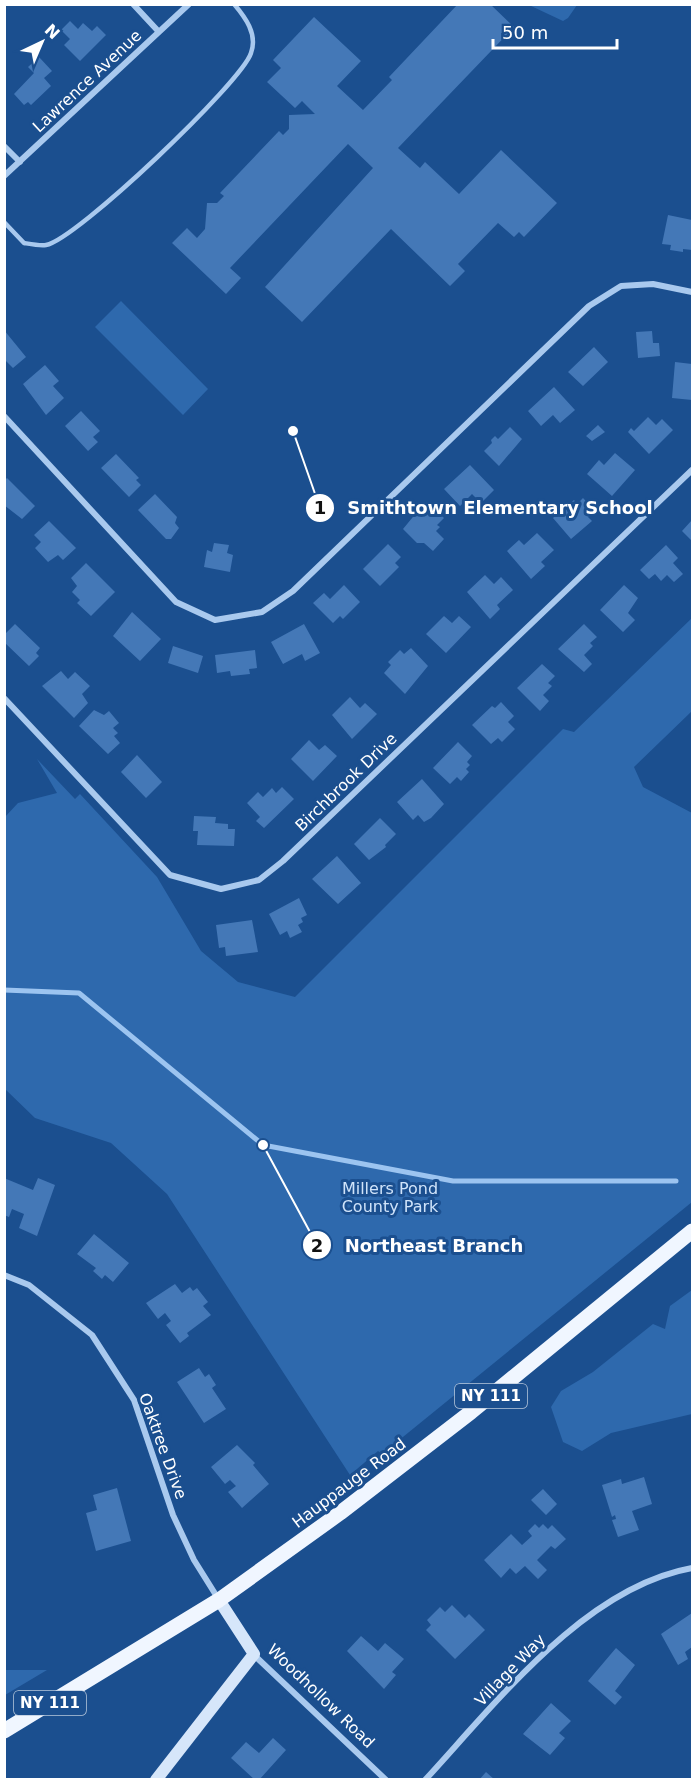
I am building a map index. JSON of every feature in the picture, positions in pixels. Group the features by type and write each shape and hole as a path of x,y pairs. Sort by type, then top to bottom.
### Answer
{"main road":[{"name":"Hauppauge Road","path":"4,1731 219,1600 340,1513 471,1412 693,1231"}],"street":[{"path":"133,4 159,32"},
{"name":"Lawrence Avenue","path":"4,176 189,4"},
{"path":"4,146 20,162"},
{"path":"4,416 176,602 215,620 262,612 292,591 589,306 621,286 653,284 693,292"},
{"name":"Birchbrook Drive","path":"4,698 170,875 221,889 259,880 283,861 693,470"},
{"name":"Oaktree Drive","path":"4,1275 29,1285 92,1335 134,1400 173,1515 194,1560 219,1600"},
{"name":"Village Way","path":"425,1779 541,1654 587,1617 627,1593 678,1570 693,1568"},
{"name":"Woodhollow Road","path":"219,1600 254,1654 386,1779"},
{"path":"156,1779 254,1654"}],"lane":[{"path":"4,222 24,243 47,245 82,224 149,166 237,74 252,52 250,23 234,4"}],"green space":[{"path":"577,4 568,18 563,21 529,5"},
{"path":"121,301 208,389 183,415 95,327"},
{"name":"Millers Pond County Park","path":"692,618 692,711 634,767 643,787 692,813 692,1202 382,1454 378,1451 350,1475 167,1194 111,1143 35,1118 5,1089 5,817 18,803 57,793 37,759 75,799 80,794 157,877 201,951 238,982 295,997 563,729 574,732"},
{"path":"692,1290 692,1414 611,1433 582,1451 563,1442 551,1407 561,1391 593,1372 653,1324 665,1329 670,1306"},
{"path":"5,1670 47,1670 5,1695"}],"building":[{"path":"458,4 490,4 514,27 398,148 420,168 425,162 459,194 501,150 557,203 524,237 519,232 514,237 498,223 458,264 465,271 450,286 391,229 302,322 265,287 373,168 348,144 230,268 241,278 226,294 172,243 187,228 197,238 205,229 207,203 217,203 224,196 220,193 279,131 283,135 289,129 289,115 315,114 302,101 295,108 267,82 281,68 273,60 314,17 361,61 337,86 363,110 392,80 389,77"},
{"path":"70,21 78,29 83,23 92,31 97,26 106,35 80,61 64,45 70,39 61,30"},
{"path":"39,57 52,71 44,78 51,86 31,105 28,102 24,105 14,94 34,73 28,67"},
{"path":"668,215 692,220 692,250 683,249 683,252 670,250 671,245 662,244"},
{"path":"4,330 26,357 13,368 4,359"},
{"path":"652,331 653,343 659,343 660,356 638,358 636,332"},
{"path":"594,347 608,362 583,386 568,372"},
{"path":"675,362 692,364 692,400 672,398"},
{"path":"45,365 59,381 53,386 64,398 46,415 23,384"},
{"path":"554,387 575,410 560,423 553,415 541,426 528,411"},
{"path":"81,411 100,431 93,437 98,442 88,451 65,426"},
{"path":"648,417 656,425 662,419 673,430 649,454 628,432 631,428 634,431"},
{"path":"598,425 605,432 592,441 586,436"},
{"path":"510,427 522,439 499,466 484,451 495,436 498,439"},
{"path":"615,453 635,470 612,496 587,474 599,460 604,465"},
{"path":"116,454 139,478 136,480 141,485 129,497 101,468"},
{"path":"470,465 494,490 481,503 472,494 460,506 444,489"},
{"path":"7,478 35,506 22,519 4,505 4,481"},
{"path":"155,494 177,517 175,523 179,528 171,539 166,539 138,510"},
{"path":"583,498 595,511 588,517 592,521 571,539 553,518 574,500 577,504"},
{"path":"431,505 444,518 437,525 440,527 436,531 444,539 433,551 424,543 417,543 403,529 417,512 420,515"},
{"path":"692,520 692,541 682,531"},
{"path":"49,521 76,548 63,560 58,555 48,562 35,548 41,542 34,535"},
{"path":"537,533 554,550 541,562 545,566 531,579 507,551 519,540 524,545"},
{"path":"214,543 229,545 227,553 233,555 230,572 204,567 207,550 212,552"},
{"path":"388,544 401,557 395,563 399,567 380,586 363,569"},
{"path":"666,545 678,558 673,563 683,574 674,582 667,575 661,581 655,574 649,579 640,570"},
{"path":"86,563 115,592 91,616 77,603 80,600 72,592 77,586 71,578"},
{"path":"485,575 494,584 501,577 513,590 497,605 500,609 490,619 467,592"},
{"path":"344,585 360,602 343,619 340,616 333,623 313,603 324,593 330,599"},
{"path":"624,585 638,598 628,613 635,620 623,632 600,610"},
{"path":"132,612 161,639 140,661 113,636"},
{"path":"444,616 452,623 459,616 471,627 446,653 426,634"},
{"path":"15,624 40,648 36,653 39,656 29,666 4,642 4,635"},
{"path":"304,624 320,653 305,661 302,654 283,664 271,642"},
{"path":"584,624 597,637 590,643 593,646 584,655 592,664 584,672 558,649"},
{"path":"173,646 203,656 198,673 168,663"},
{"path":"411,648 428,666 405,694 384,673 391,665 388,662 400,650 404,654"},
{"path":"255,650 257,668 249,669 250,674 231,676 230,671 217,673 215,655"},
{"path":"542,664 555,676 548,683 552,686 543,695 549,701 540,711 517,688"},
{"path":"61,671 68,679 75,672 90,686 82,694 88,703 74,718 42,686"},
{"path":"350,697 360,708 365,703 377,714 352,739 332,715"},
{"path":"501,702 514,716 508,722 515,729 502,742 498,738 491,744 472,725 492,706 495,708"},
{"path":"94,710 104,715 109,711 119,723 113,728 118,733 114,736 120,743 108,754 79,726"},
{"path":"309,740 319,750 325,745 337,756 313,781 291,759"},
{"path":"458,742 472,756 467,762 470,765 466,769 469,772 461,781 457,777 450,784 433,768"},
{"path":"137,755 162,782 146,798 121,772"},
{"path":"422,779 444,804 424,822 418,815 413,820 397,802"},
{"path":"282,787 294,799 264,828 256,821 260,817 247,803 258,792 263,797 272,788 276,793"},
{"path":"194,816 216,817 215,823 228,824 228,829 235,829 234,846 197,845 198,831 193,831"},
{"path":"380,818 396,834 385,845 386,847 369,860 354,844"},
{"path":"337,856 361,883 338,904 312,879"},
{"path":"299,898 307,915 301,918 303,922 298,925 302,932 290,938 287,931 280,935 269,914"},
{"path":"252,920 258,952 226,956 225,947 219,948 216,925"},
{"path":"4,1178 33,1190 38,1178 55,1185 37,1236 19,1228 24,1214 12,1209 9,1217 4,1215"},
{"path":"94,1234 129,1263 113,1282 105,1275 102,1279 93,1271 96,1268 77,1254"},
{"path":"175,1284 182,1293 190,1287 193,1291 197,1288 208,1302 203,1306 211,1315 187,1333 189,1336 180,1343 166,1325 171,1321 165,1313 158,1319 146,1303"},
{"path":"199,1368 205,1377 209,1374 216,1385 212,1388 226,1409 204,1423 177,1382"},
{"path":"237,1445 255,1463 253,1465 269,1484 242,1508 228,1492 236,1486 230,1480 225,1484 211,1467"},
{"path":"644,1477 652,1504 632,1511 639,1530 618,1537 612,1520 616,1519 615,1515 612,1517 602,1485 621,1479 622,1484"},
{"path":"117,1488 131,1541 96,1551 86,1513 97,1510 93,1495"},
{"path":"543,1489 557,1504 546,1515 531,1500"},
{"path":"535,1524 539,1528 543,1524 548,1529 552,1525 566,1539 555,1549 551,1546 537,1560 547,1570 538,1579 525,1566 516,1574 510,1568 501,1578 484,1560 511,1534 522,1545 532,1536 528,1531"},
{"path":"452,1605 465,1618 469,1614 485,1630 455,1659 426,1630 431,1625 427,1620 440,1607 445,1612"},
{"path":"692,1613 692,1647 685,1652 688,1659 678,1665 661,1634"},
{"path":"361,1636 378,1651 385,1643 404,1659 392,1672 396,1675 384,1689 347,1651"},
{"path":"616,1648 635,1665 615,1691 622,1697 615,1705 588,1681"},
{"path":"551,1703 571,1721 559,1733 565,1738 550,1755 523,1734"},
{"path":"273,1738 286,1750 259,1780 255,1780 231,1758 246,1742 259,1753"},
{"path":"486,1772 495,1780 479,1780"}],"waterway":[{"path":"4,990 79,993 263,1145 453,1181 676,1181"}],"place":[{"name":"Smithtown Elementary School","path":"293,431"},
{"name":"Northeast Branch","path":"263,1145"}]}
